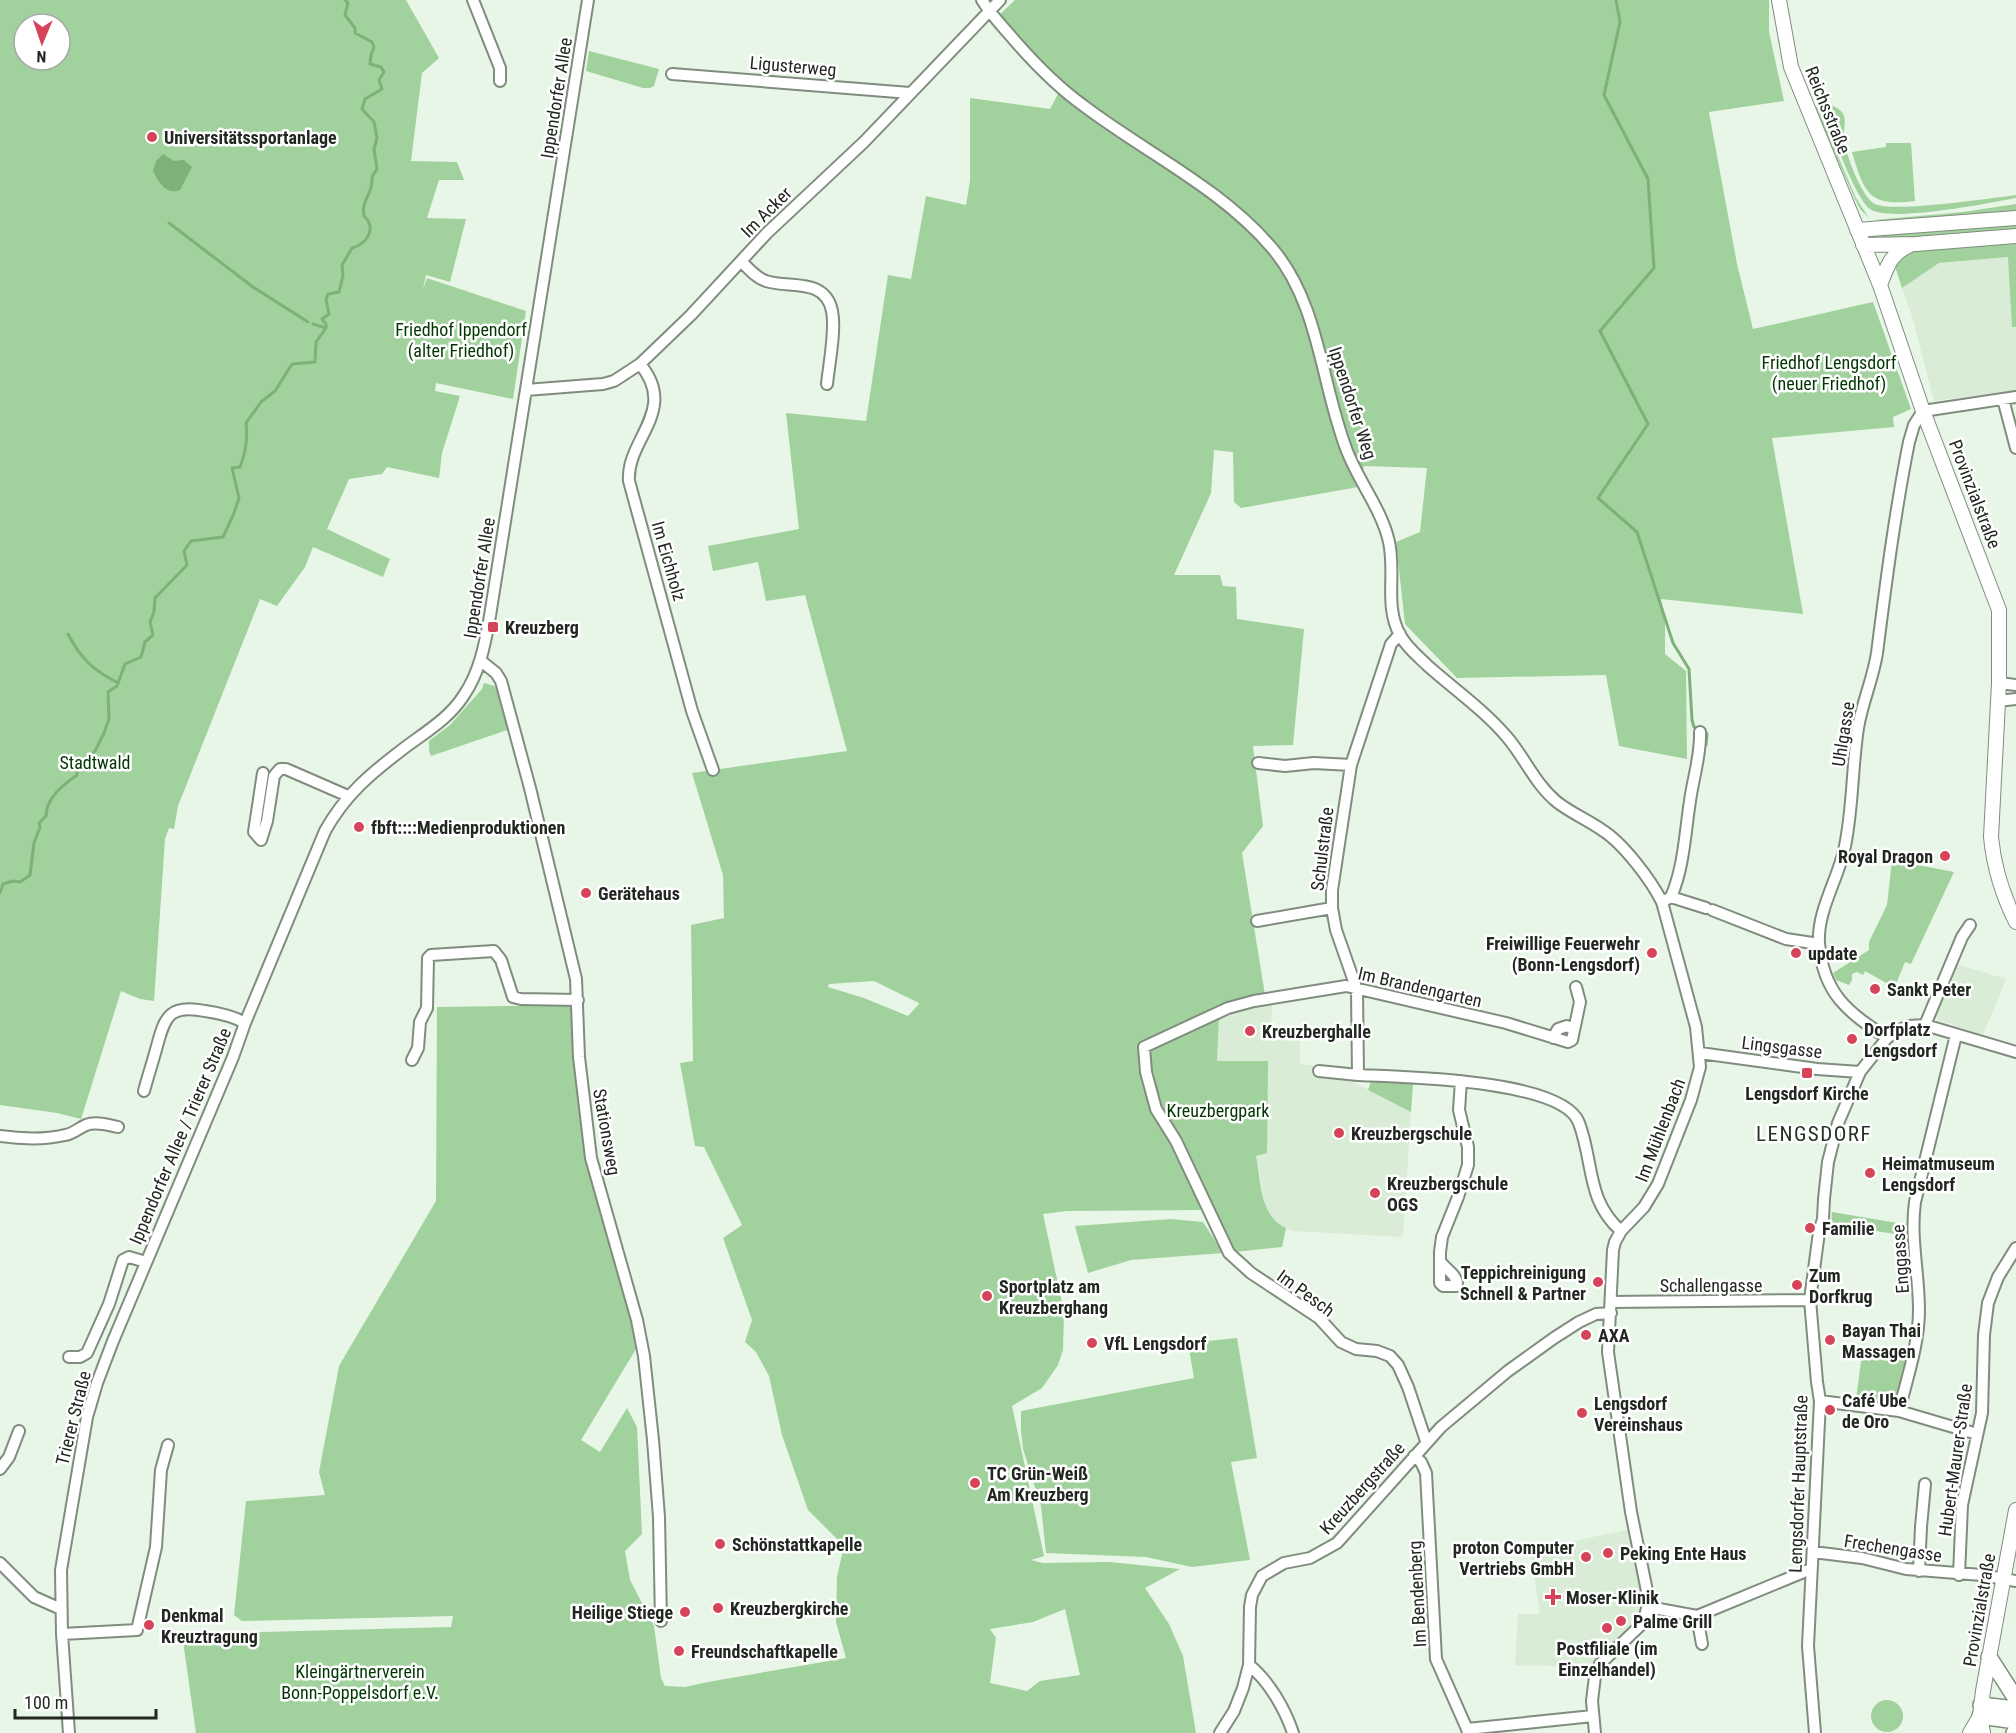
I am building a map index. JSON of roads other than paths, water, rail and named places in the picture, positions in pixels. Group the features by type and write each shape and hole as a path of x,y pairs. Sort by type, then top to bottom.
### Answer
{"highway":[{"path":"1989,1657 2016,1699"},
{"path":"1981,1711 2016,1709"},
{"path":"1981,1711 2016,1721"}],"main road":[{"name":"Reichsstraße","path":"1779,0 1791,67 1857,230"},
{"path":"1857,230 2016,218"},
{"name":"Provinzialstraße","path":"1857,230 1880,285 1923,411 1999,610 2001,623 1999,683 1991,839 2000,886 2016,922"},
{"path":"1863,245 1916,244 2016,236"},
{"path":"1880,285 1894,254 1916,244"},
{"name":"Provinzialstraße","path":"1983,1733 1981,1711 1989,1657 2009,1580 2016,1510"},
{"name":"Provinzialstraße","path":"1970,1733 1981,1711"}],"street":[{"path":"473,0 500,68 500,81"},
{"name":"Ippendorfer Allee","path":"245,1023 325,831 348,796 366,778 453,710 465,695 481,661 588,0"},
{"name":"Ippendorfer Weg","path":"982,0 1022,49 1065,91 1230,206 1254,227 1280,259 1308,313 1347,451 1388,537 1392,610 1400,634 1413,652 1505,735 1543,789 1559,804 1603,830 1618,842 1666,899"},
{"name":"Im Acker","path":"526,390 603,384 614,381 640,364 691,315 741,261 864,142 1000,0"},
{"name":"Ligusterweg","path":"672,74 910,93"},
{"path":"741,261 766,281 808,286 820,291 828,300 833,320 827,384"},
{"name":"Im Eichholz","path":"640,364 650,383 654,408 652,418 630,465 629,481 692,711 713,770"},
{"path":"1923,411 2016,397"},
{"path":"2003,399 2016,448"},
{"name":"Uhlgasse","path":"1887,1038 1857,1018 1836,997 1828,979 1819,944 1822,923 1845,847 1858,730 1876,655 1885,580 1905,463 1914,425 1923,411"},
{"name":"Schulstraße","path":"1358,1075 1357,990 1338,937 1332,908 1332,890 1351,765 1391,644 1400,634"},
{"name":"Stationsweg","path":"481,661 496,673 501,681 574,968 578,1000 579,1057 591,1158 637,1320 644,1356 659,1517 661,1621"},
{"path":"1999,683 2016,685"},
{"path":"1998,701 2016,699"},
{"path":"1700,732 1701,745 1690,798 1682,858 1666,899 1709,909 1786,939 1819,944"},
{"path":"1258,763 1285,766 1314,763 1351,765"},
{"path":"263,773 254,832 261,840 267,821 274,776 280,769 285,769 348,796"},
{"name":"Im Mühlenbach","path":"1648,1607 1648,1593 1630,1512 1608,1352 1612,1259 1615,1242 1621,1231 1644,1207 1658,1184 1696,1085 1700,1053 1696,1028 1666,899"},
{"path":"1257,921 1332,908"},
{"path":"1970,925 1962,937 1925,1025 2016,1052"},
{"path":"412,1060 418,1048 420,1022 428,1008 428,961 432,955 494,951 501,960 513,997 578,1000"},
{"name":"Im Brandengarten","path":"1210,1213 1176,1142 1156,1109 1146,1072 1144,1047 1228,1008 1254,1001 1346,986 1506,1023 1568,1042 1572,1040 1580,1002 1576,987"},
{"path":"144,1091 162,1026 170,1015 184,1008 212,1012 245,1023"},
{"name":"Ippendorfer Allee / Trierer Straße","path":"146,1262 245,1023"},
{"name":"Lengsdorfer Hauptstraße","path":"1815,1733 1808,1657 1820,1401 1810,1300 1819,1232 1824,1219 1828,1162 1838,1123 1860,1071 1887,1038 1904,1027 1925,1025"},
{"name":"Enggasse","path":"1899,1411 1919,1322 1912,1229 1915,1202 1956,1035"},
{"name":"Lingsgasse","path":"1700,1053 1817,1069 1860,1071"},
{"path":"1319,1071 1461,1081 1516,1089 1567,1108 1574,1114 1584,1143 1599,1206 1621,1231"},
{"path":"1440,1261 1442,1237 1468,1165 1468,1147 1459,1110 1461,1081"},
{"path":"0,1136 21,1138 58,1136 73,1133 87,1125 97,1123 118,1127"},
{"name":"Im Pesch","path":"1210,1213 1229,1253 1251,1273 1319,1318 1334,1336 1347,1346 1385,1353 1394,1360 1408,1388 1426,1441"},
{"name":"Hubert-Maurer-Straße","path":"1959,1575 1962,1505 1983,1403 1984,1335 1988,1303 1998,1277 2016,1248"},
{"name":"Trierer Straße","path":"69,1357 80,1357 87,1353 109,1304 123,1260 129,1257 146,1262 97,1383 87,1417 63,1551 61,1609 69,1733"},
{"name":"Schallengasse","path":"1611,1307 1810,1300"},
{"name":"Kreuzbergstraße","path":"1220,1733 1234,1711 1249,1665 1250,1607 1252,1595 1263,1576 1284,1563 1310,1558 1337,1543 1426,1441 1508,1371 1579,1322 1611,1307"},
{"path":"1820,1401 1899,1411 1977,1434"},
{"path":"0,1470 9,1457 19,1431"},
{"path":"62,1634 137,1630 156,1547 161,1470 168,1445"},
{"name":"Im Bendenberg","path":"1414,1456 1421,1462 1426,1473 1436,1659 1467,1731"},
{"path":"1919,1570 1925,1484"},
{"name":"Frechengasse","path":"1813,1552 1862,1558 1894,1567 2009,1580"},
{"path":"0,1563 34,1598 61,1609"},
{"path":"1595,1733 1593,1686 1600,1664 1639,1628 1648,1607 1696,1616 1811,1569"},
{"path":"1696,1616 1702,1644"},
{"path":"1249,1665 1260,1674 1288,1719 1293,1733"},
{"path":"1467,1731 1593,1716"}],"waterway":[{"path":"0,893 3,884 13,881 20,882 30,875 39,823 46,816 52,798 77,775 77,767 95,751 109,719 108,692 117,686 125,664 141,657 145,642 153,635 150,622 154,612 155,598 187,565 184,551 191,541 223,537 239,498 232,468 240,467 244,456 247,440 246,423 261,402 275,391 292,364 315,362 316,342 326,328 322,319 329,314 326,300 328,294 339,292 343,276 342,265 352,248 362,243 370,230 364,210 365,201 371,189 372,177 377,169 374,149 377,138 374,122 362,109 365,99 382,89 379,80 384,72 381,67 370,64 374,47 372,42 355,33 355,28 345,15 348,3 345,0"},
{"path":"1616,0 1620,22 1604,95 1648,179 1654,268 1600,331 1648,424 1598,498 1637,532 1673,643 1689,669 1692,720 1694,727 1698,728"},
{"path":"169,223 253,287 308,322"},
{"path":"313,324 326,328"},
{"path":"68,634 89,663 118,683"},
{"path":"1704,730 1707,734 1706,745"}],"place":[{"name":"Universitätssportanlage","path":"152,137"},
{"name":"Kreuzberg","path":"493,627"},
{"name":"fbft::::Medienproduktionen","path":"359,827"},
{"name":"Royal Dragon","path":"1945,856"},
{"name":"Gerätehaus","path":"586,893"},
{"name":"Freiwillige Feuerwehr (Bonn-Lengsdorf)","path":"1652,953"},
{"name":"update","path":"1796,953"},
{"name":"Sankt Peter","path":"1875,989"},
{"name":"Kreuzberghalle","path":"1250,1031"},
{"name":"Dorfplatz Lengsdorf","path":"1852,1039"},
{"name":"Lengsdorf Kirche","path":"1807,1073"},
{"name":"Kreuzbergschule","path":"1339,1133"},
{"name":"Heimatmuseum Lengsdorf","path":"1870,1173"},
{"name":"Kreuzbergschule OGS","path":"1375,1193"},
{"name":"Familie","path":"1810,1228"},
{"name":"Teppichreinigung Schnell & Partner","path":"1598,1282"},
{"name":"Zum Dorfkrug","path":"1797,1285"},
{"name":"Sportplatz am Kreuzberghang","path":"987,1296"},
{"name":"AXA","path":"1586,1335"},
{"name":"Bayan Thai Massagen","path":"1830,1340"},
{"name":"VfL Lengsdorf","path":"1092,1343"},
{"name":"Café Ube de Oro","path":"1830,1410"},
{"name":"Lengsdorf Vereinshaus","path":"1582,1413"},
{"name":"TC Grün-Weiß Am Kreuzberg","path":"975,1483"},
{"name":"Schönstattkapelle","path":"720,1544"},
{"name":"Peking Ente Haus","path":"1608,1553"},
{"name":"proton Computer Vertriebs GmbH","path":"1586,1557"},
{"name":"Moser-Klinik","path":"1553,1597"},
{"name":"Kreuzbergkirche","path":"718,1608"},
{"name":"Heilige Stiege","path":"685,1612"},
{"name":"Palme Grill","path":"1621,1621"},
{"name":"Denkmal Kreuztragung","path":"149,1625"},
{"name":"Postfiliale (im Einzelhandel)","path":"1607,1628"},
{"name":"Freundschaftkapelle","path":"679,1651"}],"district":[{"name":"LENGSDORF","path":"1814,1134"}],"park label":[{"name":"Friedhof Ippendorf (alter Friedhof)","path":"461,339"},
{"name":"Friedhof Lengsdorf (neuer Friedhof)","path":"1829,372"},
{"name":"Stadtwald","path":"95,762"},
{"name":"Kreuzbergpark","path":"1218,1110"},
{"name":"Kleingärtnerverein Bonn-Poppelsdorf e.V.","path":"360,1681"}]}
